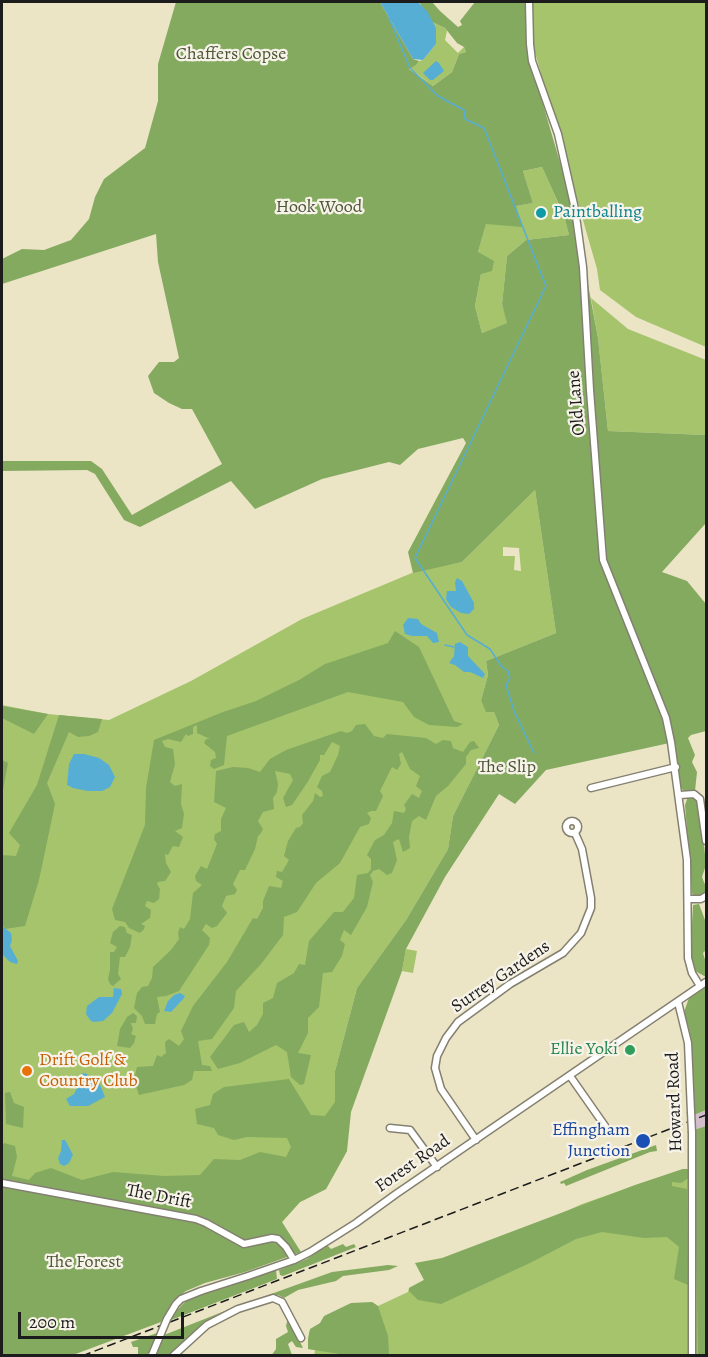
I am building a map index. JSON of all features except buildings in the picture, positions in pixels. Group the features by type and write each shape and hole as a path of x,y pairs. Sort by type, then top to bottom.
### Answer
{"street":[{"name":"Old Lane","path":"529,2 532,61 558,134 575,209 584,267 590,390 603,560 666,718 676,767 687,851 688,958 692,973 700,986"},
{"path":"591,788 676,767"},
{"path":"680,795 694,794 700,799 706,841"},
{"name":"Surrey Gardens","path":"476,1140 441,1089 435,1068 437,1056 446,1038 458,1022 510,984 564,953 581,933 592,903 582,849 575,832"},
{"path":"689,899 701,899 706,896"},
{"name":"Forest Road","path":"152,1355 167,1319 181,1299 294,1260 356,1223 706,982"},
{"name":"Howard Road","path":"678,1002 688,1043 692,1133 692,1356"},
{"path":"670,1008 681,1018"},
{"path":"570,1076 605,1126"},
{"path":"390,1128 410,1130 437,1167"},
{"name":"The Drift","path":"2,1183 196,1220 244,1244 272,1238 278,1239 294,1260"},
{"path":"173,1356 207,1325 238,1309 273,1298 282,1302 301,1338"}],"shaded area":[{"path":"706,1110 706,1126 694,1130 694,1115"}],"green space":[{"path":"176,2 380,2 413,59 419,61 409,69 433,86 452,72 459,54 466,52 445,28 432,22 419,2 432,2 458,27 462,25 460,21 475,2 527,2 528,53 573,207 561,209 542,167 523,171 533,203 516,206 522,227 486,224 478,252 494,261 492,271 481,274 475,306 482,333 507,323 502,304 507,256 526,240 569,235 564,216 575,215 598,338 608,431 706,435 706,523 662,572 687,581 706,604 706,731 688,738 695,755 692,762 697,772 695,791 685,792 681,788 674,742 546,770 515,804 499,794 445,877 406,949 402,971 351,1112 347,1151 326,1189 300,1202 282,1222 301,1252 186,1291 174,1300 161,1322 73,1355 2,1355 2,1147 4,1143 15,1146 17,1157 12,1176 29,1180 35,1173 51,1168 82,1180 113,1172 164,1176 200,1175 214,1159 240,1160 260,1152 286,1157 291,1147 287,1138 247,1137 234,1140 218,1135 214,1128 197,1124 195,1109 210,1105 213,1094 224,1087 289,1079 311,1115 325,1116 335,1102 335,1071 357,988 406,920 448,849 453,816 499,725 494,712 486,712 481,700 488,675 486,661 556,633 535,490 462,562 413,573 408,552 466,443 463,438 418,449 400,465 389,462 322,479 255,509 231,481 140,527 124,520 95,474 87,470 2,471 2,461 91,461 102,469 132,515 222,464 192,409 182,409 154,393 148,376 159,362 174,362 179,358 158,262 156,234 2,284 2,259 22,249 44,250 71,240 89,219 95,197 104,179 145,148 158,101 158,64"},
{"path":"532,2 706,2 706,347 636,317 600,290 597,269 534,49"},
{"path":"432,22 445,28 447,31 445,40 458,53 464,47 466,52 459,54 452,72 433,86 409,68 423,60 436,44 436,28"},
{"path":"542,167 564,216 569,235 526,240 507,256 502,304 508,323 482,333 475,306 481,274 478,252 486,223 515,206 533,203 523,171"},
{"path":"591,298 628,329 706,360 706,435 608,431 598,338"},
{"path":"535,490 556,633 486,661 488,675 481,700 494,712 499,725 453,816 448,849 406,920 357,988 335,1071 335,1102 347,1151 326,1189 300,1202 282,1222 2,1177 2,705 48,714 109,720 191,681 302,619 419,570 462,562","holes":["503,547 519,548 521,571 514,570 515,556 503,556"]},
{"path":"395,631 419,647 454,721 463,724 457,727 429,725 414,717 403,702 348,692 227,736 224,765 214,769 210,766 211,760 216,758 215,752 204,743 206,739 210,739 197,733 197,725 193,727 193,734 188,736 186,734 181,742 168,739 162,741 165,747 173,749 175,764 170,782 175,786 182,784 181,804 184,814 182,828 175,831 183,837 179,847 173,846 168,855 165,854 166,863 171,872 165,881 157,884 160,889 159,899 154,903 147,901 145,906 151,910 150,918 141,924 145,926 144,929 140,933 129,928 125,922 115,920 112,909 145,825 146,788 154,740 256,701 299,680 325,664 388,643"},
{"path":"2,706 48,714 34,734 2,718"},
{"path":"59,715 102,719 98,732 89,736 78,737 69,732 47,783 55,804 39,880 25,926 5,929 2,923 2,855 16,856 20,845 9,833 37,785"},
{"path":"365,724 374,736 383,738 387,734 426,738 436,744 443,740 451,741 453,748 463,752 470,742 474,741 479,748 471,750 466,757 466,764 448,786 436,796 426,820 419,816 412,821 409,837 410,848 403,852 399,839 393,842 397,860 392,873 387,875 379,869 370,875 373,882 367,907 351,935 344,930 340,940 345,944 342,956 332,972 323,973 319,1007 308,1018 308,1033 298,1053 311,1055 304,1084 300,1085 291,1077 287,1052 276,1045 240,1063 218,1069 210,1057 234,1025 244,1022 249,1032 257,1025 263,1014 263,1003 273,998 277,983 294,973 299,964 305,965 309,941 334,912 343,912 354,898 357,875 368,873 371,869 371,859 367,855 375,840 384,835 392,823 394,811 404,813 406,809 404,805 412,794 419,798 422,791 416,786 420,776 410,769 402,752 399,754 401,764 397,770 392,767 380,791 383,796 376,811 367,813 371,818 369,824 360,827 340,863 316,883 297,912 284,917 283,935 236,991 234,1008 212,1039 198,1041 202,1065 210,1066 212,1071 194,1071 192,1080 184,1085 139,1095 134,1080 137,1067 153,1066 157,1055 161,1057 166,1053 165,1042 169,1039 179,1046 184,1039 181,1031 193,1006 227,962 253,918 257,919 263,908 263,901 269,886 281,888 283,881 276,877 277,871 282,872 289,860 284,856 288,841 296,828 303,823 302,815 313,801 315,793 320,797 323,796 322,791 317,787 322,776 330,772 340,746 332,742 324,755 320,755 320,760 292,805 286,807 283,798 293,780 290,774 275,771 278,784 273,798 274,809 263,812 258,821 263,829 245,870 240,870 233,884 237,890 235,894 226,896 222,906 227,913 217,926 212,928 206,924 202,930 210,938 209,945 179,991 157,997 160,1012 157,1014 155,1024 145,1024 142,1016 134,1008 137,993 142,987 148,986 152,978 153,967 171,950 179,939 180,927 184,929 190,919 193,893 202,885 196,881 195,876 201,866 207,869 217,844 214,839 215,834 221,831 221,819 226,808 214,802 216,771 233,767 260,772 270,759 286,750 341,731 347,733 352,731 356,725"},
{"path":"2,760 8,763 2,795"},
{"path":"688,797 695,797 700,804 706,865 702,877 706,893 701,896 694,896 692,893 685,805"},
{"path":"699,904 705,920 706,950 703,953 706,977 695,971 690,961 693,905"},
{"path":"120,926 125,927 127,933 132,935 125,957 120,957 118,974 121,979 113,986 108,979 110,952 114,952 117,947 110,943 113,932"},
{"path":"406,949 417,951 413,973 402,971"},
{"path":"706,985 706,1110 694,1115 689,1029 684,1012 689,998"},
{"path":"133,1013 137,1016 136,1023 131,1023 133,1029 131,1034 136,1036 134,1043 130,1048 117,1046 120,1029 127,1017"},
{"path":"10,1092 14,1103 24,1107 23,1128 6,1124 5,1093"},
{"path":"706,1126 706,1355 698,1355 694,1130"},
{"path":"656,1145 657,1151 566,1186 560,1182 587,1170"},
{"path":"683,1169 695,1170 706,1355 314,1356 315,1350 308,1349 309,1332 372,1302 378,1306 408,1292 409,1288 424,1280 423,1276 582,1204"},
{"path":"683,1169 689,1169 690,1177 681,1183 672,1182 672,1186 687,1189 688,1285 674,1279 679,1247 667,1237 644,1238 602,1232 576,1239 441,1304 418,1300 409,1291 409,1288 424,1280 415,1263 442,1258"},
{"path":"343,1244 346,1247 354,1244 356,1247 283,1276 280,1275 279,1270 307,1259 327,1245 331,1249"},
{"path":"388,1265 398,1266 389,1270 343,1276 336,1281 298,1290 284,1298 278,1295 266,1297 190,1337 170,1355 156,1356 164,1335 235,1307 332,1272"},
{"path":"276,1270 277,1279 171,1320 174,1313 190,1297"},
{"path":"372,1302 378,1306 388,1336 389,1355 346,1355 308,1349 310,1329 320,1323 324,1316 351,1303"},
{"path":"288,1317 303,1348 296,1347 292,1341 288,1344 292,1355 271,1356 276,1349 276,1339 288,1332 286,1326"},
{"path":"157,1333 148,1355 138,1355 138,1347 133,1347 131,1342"}],"water":[{"path":"380,2 418,2 427,11 436,28 436,44 423,60 413,59"},
{"path":"436,61 444,71 430,80 423,73"},
{"path":"457,578 462,581 474,603 474,609 469,614 461,613 451,607 446,599 447,591 456,591"},
{"path":"408,618 418,619 421,624 437,633 439,642 433,643 427,636 405,634 403,625"},
{"path":"460,642 468,647 468,656 485,674 483,678 470,672 464,672 449,663 454,656 455,644"},
{"path":"74,754 99,758 109,765 115,777 110,787 102,791 88,791 67,785 69,764"},
{"path":"2,926 11,933 10,946 18,961 17,964 10,962 2,954"},
{"path":"114,988 121,989 122,994 112,1013 103,1021 90,1020 86,1014 87,1006 99,997 113,997"},
{"path":"180,993 185,996 184,998 171,1012 164,1011 168,1001"},
{"path":"83,1073 87,1074 92,1082 99,1082 105,1097 88,1106 70,1106 66,1099 74,1094 77,1088 76,1079"},
{"path":"62,1140 65,1140 73,1155 69,1163 64,1166 60,1164 58,1158"}],"waterway":[{"path":"389,18 410,68 438,96 464,110 465,119 484,128 546,286 415,558 467,635 490,649 502,667 508,671 510,678 506,685 514,711 534,753"},
{"path":"445,645 454,647"}],"railway":[{"path":"82,1356 706,1115"}],"place":[{"name":"Paintballing","path":"541,213"},
{"name":"Ellie Yoki","path":"630,1050"},
{"name":"Drift Golf & Country Club","path":"27,1071"},
{"name":"Effingham Junction","path":"643,1141"}],"park label":[{"name":"Chaffers Copse","path":"231,55"},
{"name":"Hook Wood","path":"319,208"},
{"name":"The Slip","path":"507,768"},
{"name":"The Forest","path":"84,1263"}]}
